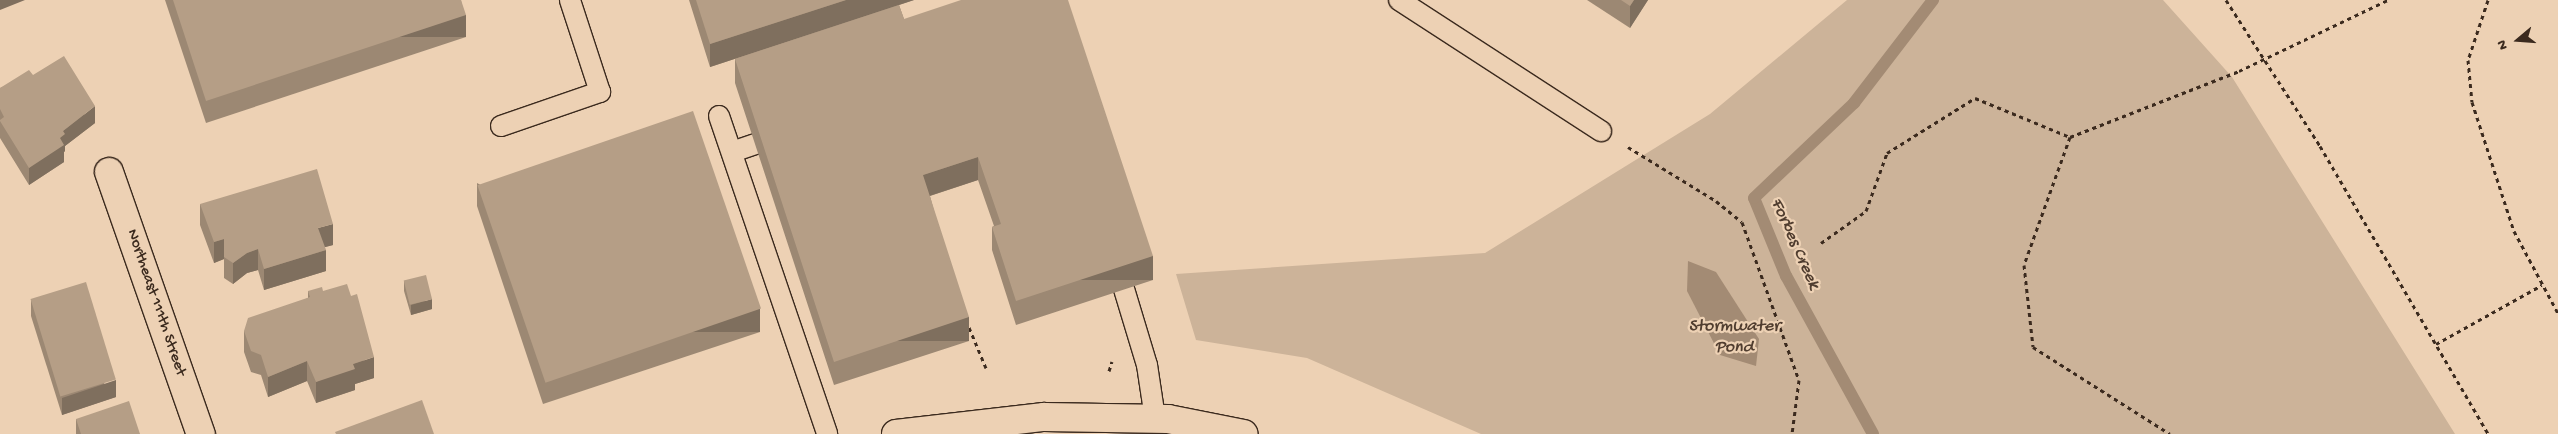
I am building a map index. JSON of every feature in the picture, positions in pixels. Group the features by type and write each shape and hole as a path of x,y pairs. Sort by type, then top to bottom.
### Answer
{"street":[{"name":"Northeast 111th Street","path":"109,172 201,434"},
{"path":"896,434 1044,416 1162,419 1244,434"}],"lane":[{"path":"501,126 600,92 570,0"},
{"path":"1399,0 1602,131"},
{"path":"719,116 827,434"},
{"path":"732,152 755,144"},
{"path":"1124,289 1162,419"}],"path":[{"path":"2226,0 2264,56 2488,434"},
{"path":"1821,243 1866,211 1887,153 1975,98 2070,137 2240,71 2264,56 2388,0"},
{"path":"2488,0 2468,60 2472,102 2514,231 2558,313"},
{"path":"1602,131 1716,201 1742,222 1799,380 1792,434"},
{"path":"2070,137 2024,265 2033,347 2170,434"},
{"path":"2436,344 2542,285"},
{"path":"963,322 969,319 986,368"}],"shaded area":[{"path":"1847,0 2163,0 2232,77 2455,434 1481,434 1307,358 1196,340 1176,274 1485,253 1710,114"}],"water":[{"name":"Stormwater Pond","path":"1688,261 1716,272 1759,339 1756,366 1720,355 1687,291"}],"building":[{"path":"173,0 461,0 466,15 206,101"},
{"path":"696,0 846,0 710,44"},
{"path":"961,0 1068,0 1153,256 1016,301 992,227 1001,224 978,157 923,175 969,317 834,362 735,59 899,5 904,19"},
{"path":"1621,0 1634,0 1630,6"},
{"path":"64,56 95,106 63,131 65,134 60,138 64,145 29,168 0,121 4,117 0,109 0,88 29,70 33,75"},
{"path":"693,111 761,309 545,383 477,185"},
{"path":"317,169 333,224 318,228 326,250 264,269 258,249 247,253 233,263 224,257 224,239 214,242 200,204"},
{"path":"426,275 432,299 410,305 404,281"},
{"path":"86,282 116,380 60,397 31,299"},
{"path":"347,284 351,296 357,294 374,357 353,364 355,369 316,382 307,361 268,377 261,355 251,351 244,331 248,318 310,297 308,291 322,287 323,291"},
{"path":"422,400 434,434 336,434 335,432"},
{"path":"129,401 140,434 81,434 76,419"}],"waterway":[{"name":"Forbes Creek","path":"1873,434 1786,276 1754,198 1854,103 1933,0"}]}
